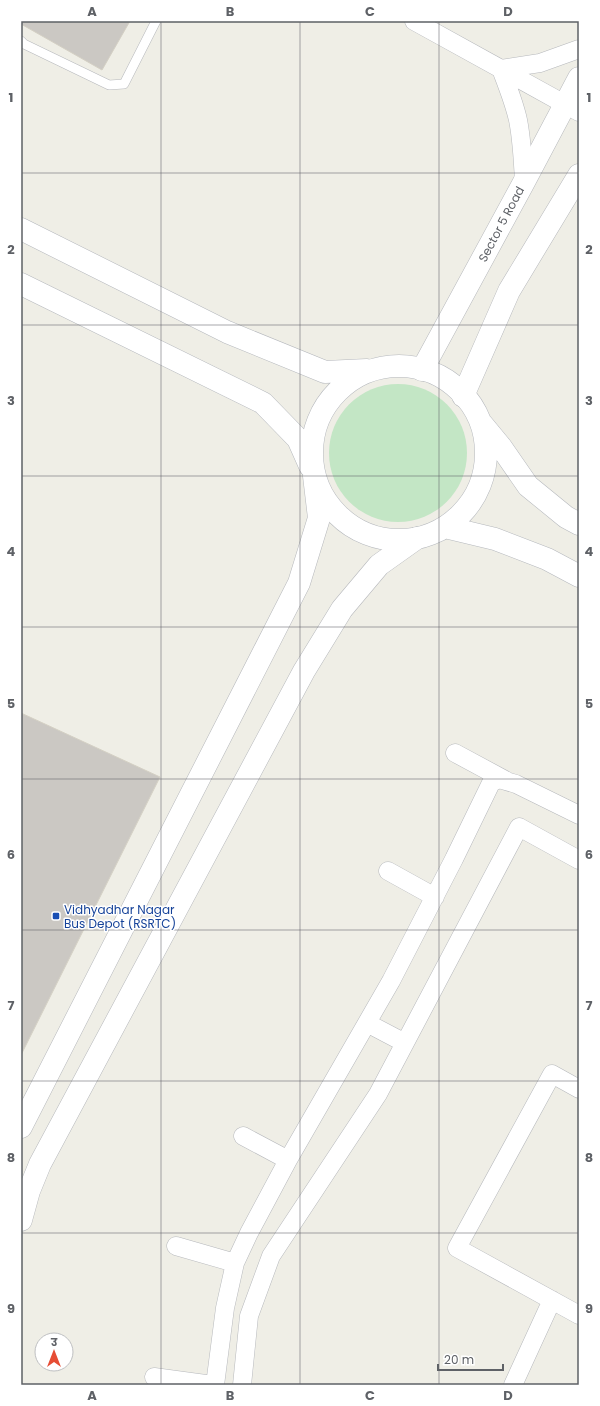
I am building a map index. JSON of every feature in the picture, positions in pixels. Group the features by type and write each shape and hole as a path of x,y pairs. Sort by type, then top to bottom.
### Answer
{"street":[{"path":"414,21 572,108"},
{"path":"501,69 540,63 579,50"},
{"path":"501,69 513,101 518,120 523,156 524,182"},
{"name":"Sector 5 Road","path":"422,370 524,182 572,108 579,78"},
{"path":"464,396 509,291 579,175"},
{"path":"21,229 227,332 325,372 375,370"},
{"path":"21,284 263,403 298,439 314,476 327,504 347,523 372,536 401,540 417,538 430,534 457,518 474,496 481,483 486,452 484,435 480,422 472,406 451,384 436,375 422,370 406,367 389,367 358,376 340,390 327,404 319,418 313,435 312,449 314,476 319,518 299,583 21,1127"},
{"path":"480,422 528,486 566,517 579,524"},
{"path":"445,526 495,539 547,559 579,576"},
{"path":"21,1220 28,1190 40,1164 304,671 342,609 379,565 417,538"},
{"path":"455,753 507,781 579,815"},
{"path":"154,1377 214,1385 225,1308 235,1264 249,1233 288,1160 391,981 491,783 499,780 507,781"},
{"path":"242,1385 249,1316 271,1256 378,1094 519,827 579,860"},
{"path":"388,871 434,897"},
{"path":"367,1023 405,1043"},
{"path":"579,1088 552,1074 457,1248 579,1315"},
{"path":"243,1136 288,1160"},
{"path":"176,1246 235,1264"},
{"path":"513,1385 552,1300"}],"lane":[{"path":"21,41 24,44 109,85 124,84 156,21"}],"green space":[{"path":"391,384 405,384 424,389 447,404 462,427 466,440 466,466 462,479 447,502 424,517 405,522 391,522 372,517 349,502 334,479 329,460 329,446 334,427 349,404 372,389"}],"building":[{"path":"23,21 130,21 102,70 21,24"},
{"name":"Vidhyadhar Nagar Bus Depot (RSRTC)","path":"21,713 160,777 21,1055"}],"place":[{"name":"Vidhyadhar Nagar Bus Depot (RSRTC)","path":"56,916"}]}
